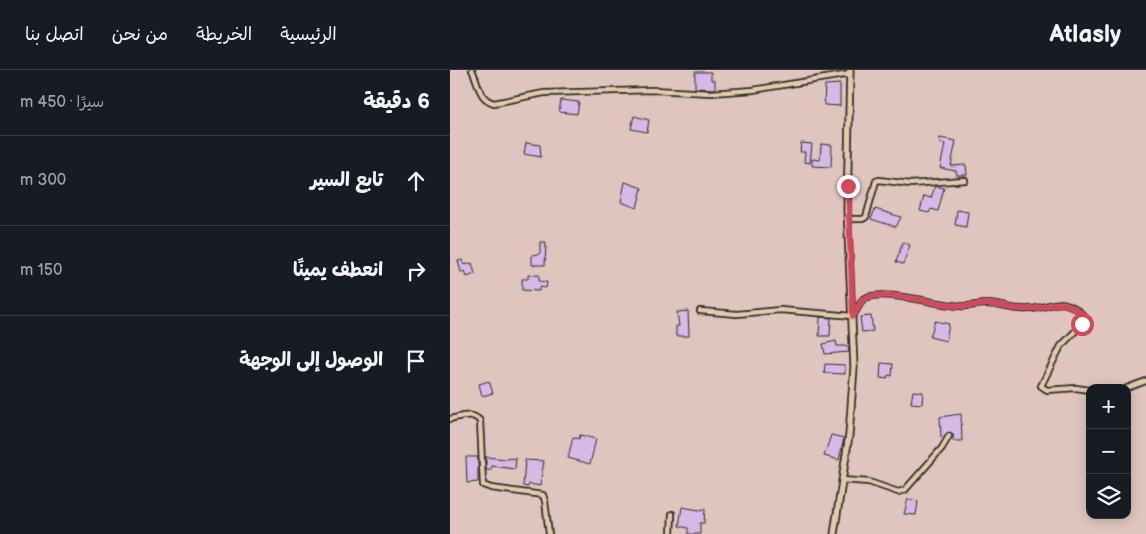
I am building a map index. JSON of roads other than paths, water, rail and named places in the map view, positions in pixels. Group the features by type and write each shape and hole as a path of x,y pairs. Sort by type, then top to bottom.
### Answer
{"street":[{"path":"472,70 482,96 486,101 494,103 544,93 653,90 711,93 753,90 850,72 848,219 854,367 842,480 834,534"},
{"path":"848,219 866,217 876,182 879,180 910,184 965,180"},
{"path":"853,316 863,299 876,295 931,301 953,306 989,304 1022,310 1059,302 1069,304 1084,316 1085,321 1062,346 1042,386 1047,390 1076,388 1086,389"},
{"path":"700,311 737,314 785,311 853,316"},
{"path":"1131,387 1146,381"},
{"path":"450,419 471,415 478,418 480,421 483,485 491,488 542,495 545,501 548,534"},
{"path":"842,480 869,482 898,492 905,490 942,448 950,436"},
{"path":"671,534 672,514"}]}
